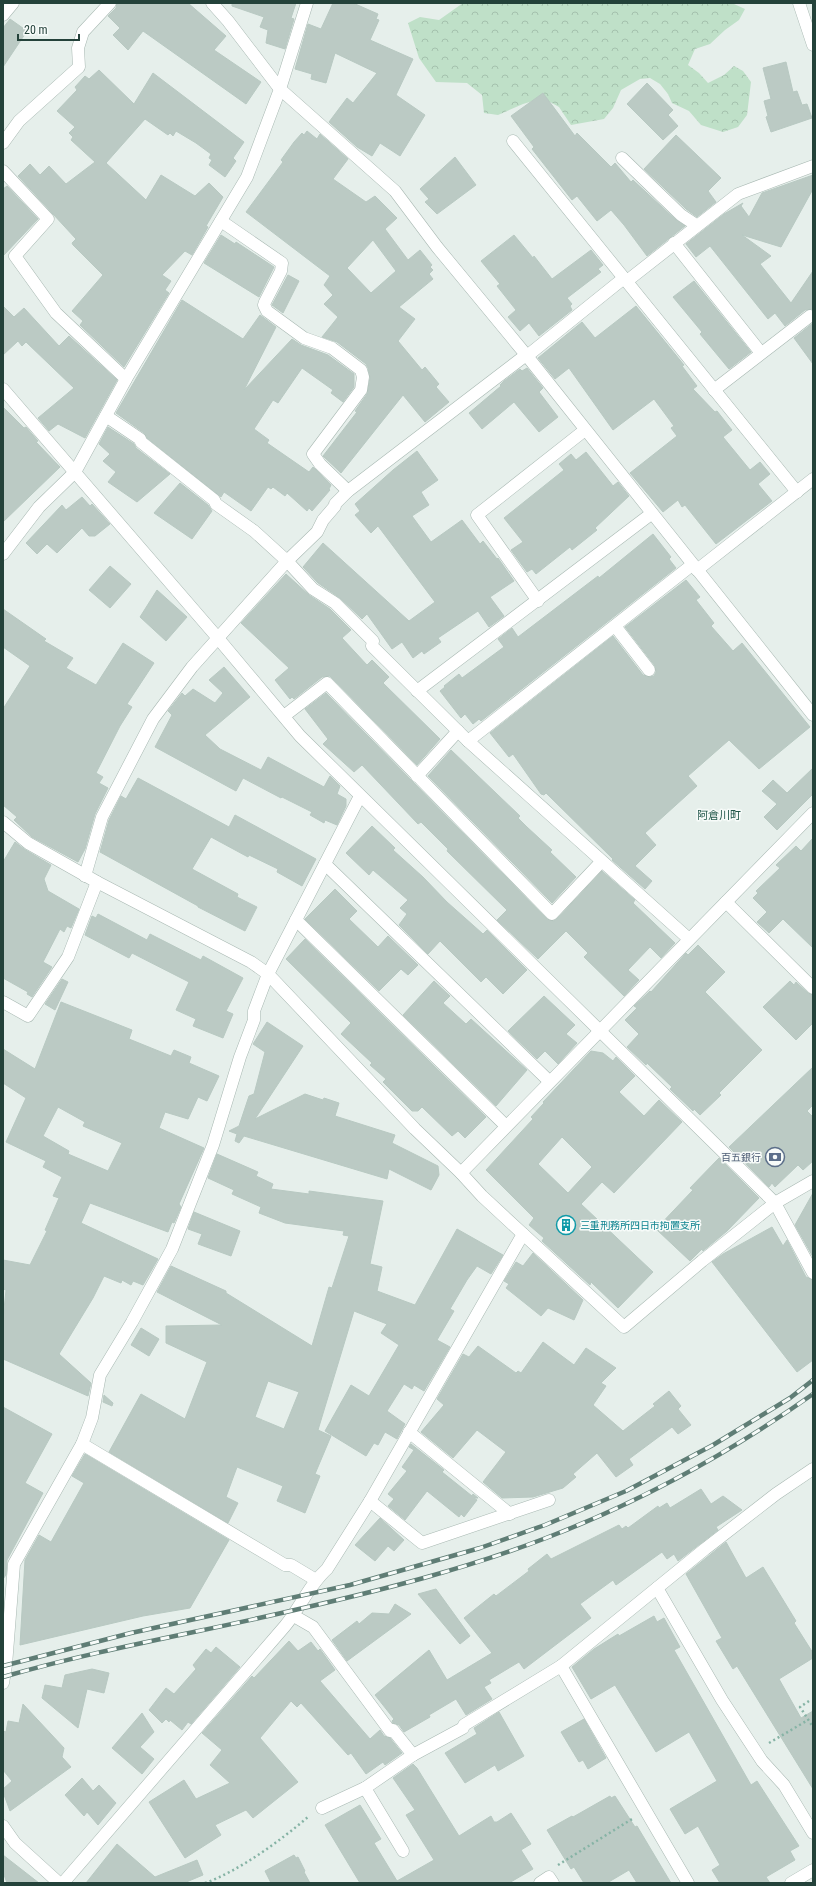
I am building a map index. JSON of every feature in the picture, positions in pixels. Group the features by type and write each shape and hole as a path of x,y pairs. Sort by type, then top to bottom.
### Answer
{"street":[{"path":"3,15 13,3"},
{"path":"3,143 19,121 79,67 78,48 83,32 110,3"},
{"path":"212,3 228,20 280,89 395,191 437,247 527,356 813,715"},
{"path":"3,554 39,507 76,472 126,379 247,177 280,89 307,3"},
{"path":"799,3 813,45"},
{"path":"513,140 797,492"},
{"path":"622,158 681,215 696,225"},
{"path":"85,876 102,817 153,718 217,637 287,561 317,532 322,520 348,491 738,194 813,166"},
{"path":"3,171 48,219 15,256 56,313 126,379"},
{"path":"221,221 282,263 281,271 265,302 264,306 266,311 304,338 332,348 361,370 363,377 361,390 314,454 320,464 348,491"},
{"path":"674,243 761,354"},
{"path":"714,390 810,316"},
{"path":"3,389 76,472 300,736 775,1203 813,1273"},
{"path":"106,416 140,439 141,442 214,500 216,504 254,531 287,561 313,588 335,604 372,641 372,646 468,741 602,862 605,862 689,939"},
{"path":"538,601 477,515 585,430"},
{"path":"468,741 615,626 813,479"},
{"path":"417,691 652,514"},
{"path":"615,626 649,670"},
{"path":"284,716 327,683 552,914 602,862"},
{"path":"417,776 458,731"},
{"path":"3,1683 6,1665 14,1564 82,1444 92,1418 100,1375 132,1322 172,1249 213,1145 240,1057 254,1020 254,1011 268,974 360,796"},
{"path":"461,1173 599,1030 813,813"},
{"path":"3,822 28,843 85,876 252,962 268,974 415,1129 461,1173 482,1196 624,1327 702,1261 775,1203 813,1181"},
{"path":"325,864 550,1081"},
{"path":"3,1002 28,1016 68,957 97,882"},
{"path":"726,902 813,988"},
{"path":"296,920 506,1126"},
{"path":"63,1883 294,1616 316,1580 327,1569 370,1501 408,1432 523,1234"},
{"path":"408,1432 510,1514"},
{"path":"82,1444 285,1565 291,1565 316,1580"},
{"path":"322,1808 365,1788 413,1755 463,1728 464,1725 561,1666 776,1494 813,1469"},
{"path":"370,1501 422,1543 549,1500"},
{"path":"657,1588 722,1700 762,1761 784,1785 813,1833"},
{"path":"294,1616 312,1627 390,1731 393,1730 413,1755"},
{"path":"561,1666 688,1883"},
{"path":"365,1788 403,1851"},
{"path":"3,1826 15,1843 59,1883"},
{"path":"791,1883 813,1870"}],"path":[{"path":"809,1701 800,1707 813,1727"},
{"path":"756,1751 808,1720"},
{"path":"205,1883 218,1878 283,1838 313,1813 322,1808"},
{"path":"547,1881 554,1867 646,1810"}],"green space":[{"path":"463,3 734,4 745,9 739,20 725,30 710,44 695,49 688,65 699,73 708,83 724,75 734,66 743,71 751,82 747,115 738,127 723,132 701,125 689,111 672,103 668,94 660,84 650,78 640,79 621,90 613,108 604,119 571,125 559,107 543,98 523,104 498,115 484,113 482,95 467,83 436,82 419,58 408,23 420,17 439,20"}],"building":[{"path":"117,3 188,3 226,36 214,50 261,82 246,104 143,31 128,50 113,35 120,28 108,16 116,8"},
{"path":"232,3 296,3 291,18 294,19 285,49 266,43 268,30 260,27 264,17 232,6"},
{"path":"333,3 353,3 378,14 376,19 379,20 370,40 413,59 396,95 425,115 400,156 380,143 372,156 357,147 329,122 347,98 353,103 377,73 335,53 326,83 311,79 312,74 295,69 308,24 321,29"},
{"path":"10,19 27,31 3,67 3,28"},
{"path":"786,62 793,92 797,91 802,105 807,104 812,118 771,132 766,117 768,116 764,101 771,99 763,68"},
{"path":"99,70 134,104 153,73 244,142 233,158 236,161 225,177 209,165 212,160 209,158 211,154 196,143 176,131 173,136 170,133 168,135 145,119 106,163 146,200 161,175 195,196 209,183 223,197 206,226 208,227 192,255 185,251 162,275 171,281 165,290 169,293 124,367 80,325 83,321 72,311 103,275 73,245 72,243 76,239 18,176 30,164 40,175 49,166 66,184 95,162 71,140 73,137 69,133 75,127 57,111 77,90 75,87 85,76 89,79"},
{"path":"647,83 673,110 668,115 678,126 663,140 627,104"},
{"path":"543,93 575,136 577,133 611,167 615,163 631,182 633,180 676,220 685,226 647,256 611,210 597,221 577,196 572,200 532,149 534,147 511,116"},
{"path":"307,131 317,139 320,134 348,159 333,179 366,202 375,196 397,218 385,229 408,260 420,250 432,265 430,267 433,270 429,274 433,279 399,307 415,319 398,341 422,370 425,367 439,384 436,387 449,402 425,422 403,395 341,473 323,456 357,412 355,411 367,394 370,378 368,368 366,364 337,342 322,337 338,317 324,304 333,295 324,285 330,276 246,212 283,162 281,160 294,142 302,133 304,135","holes":["373,240 396,271 371,293 347,268"]},
{"path":"676,135 721,178 708,191 716,202 697,217 686,209 644,169"},
{"path":"455,157 476,185 437,214 425,202 429,199 420,189"},
{"path":"813,175 813,189 781,247 742,235 771,256 760,264 791,303 813,271 813,309 805,310 785,326 775,313 768,319 710,246 696,257 686,244 724,214 743,203 741,206 749,217 762,193"},
{"path":"7,186 38,219 3,256 3,189"},
{"path":"221,235 235,244 236,242 274,267 259,297 204,263"},
{"path":"514,235 533,258 534,256 552,279 591,250 603,265 598,269 601,272 567,298 572,304 570,306 572,310 539,336 529,323 520,331 508,317 516,310 497,286 500,284 481,261"},
{"path":"288,275 299,281 283,313 272,305"},
{"path":"694,281 751,352 729,369 700,334 702,332 673,297"},
{"path":"182,300 243,339 260,315 276,327 244,390 292,339 301,345 328,355 354,374 354,387 343,402 331,393 333,390 302,368 278,403 273,400 254,429 269,440 267,443 309,472 313,467 331,485 330,490 312,511 309,508 307,511 287,493 285,496 273,487 271,489 268,487 251,511 224,492 221,497 147,438 144,433 116,413"},
{"path":"3,306 14,317 24,308 59,346 69,336 117,380 85,438 58,424 49,431 38,418 74,388 26,342 22,346 18,341 3,355"},
{"path":"636,306 684,365 682,366 697,386 693,389 715,412 717,411 732,430 723,437 750,470 760,462 770,474 758,484 772,501 716,544 685,505 682,507 678,500 663,512 630,473 677,436 671,428 674,426 654,399 613,430 569,368 555,379 538,358 582,322 595,338"},
{"path":"813,323 813,364 794,338"},
{"path":"527,368 543,388 539,392 558,417 539,432 514,402 482,429 469,413 501,386 500,385 504,381 520,369 522,371"},
{"path":"3,407 24,428 26,427 38,441 36,442 60,467 3,522"},
{"path":"108,427 134,444 136,448 170,474 137,502 108,482 116,472 103,461 110,454 99,444"},
{"path":"417,451 438,480 421,492 429,505 412,516 431,542 462,520 480,544 483,541 497,559 498,558 514,581 490,597 504,616 489,627 478,611 438,638 441,642 424,654 422,651 413,658 402,642 392,649 367,614 362,619 340,598 318,583 303,567 323,543 409,621 435,602 378,526 371,533 355,515 360,511 355,504"},
{"path":"586,452 613,486 618,482 629,496 595,528 597,530 572,550 570,547 536,574 532,569 527,572 511,550 523,542 504,518 564,470 559,464 571,454 576,460"},
{"path":"180,483 208,505 212,511 192,539 154,513"},
{"path":"82,497 90,506 92,504 110,524 95,536 89,536 82,528 57,553 47,544 37,554 26,543 62,505 66,510"},
{"path":"653,534 671,557 669,559 676,568 481,721 479,719 473,724 465,714 461,718 440,691 445,687 444,686 459,674 462,678 504,647 498,639 512,628 518,637 598,576 599,578"},
{"path":"110,566 131,584 110,608 89,590"},
{"path":"286,574 309,595 330,609 351,630 342,638 367,665 372,660 389,677 383,683 440,739 417,765 330,676 322,677 294,699 292,697 290,699 275,680 289,668 241,623"},
{"path":"686,580 700,597 696,600 714,623 711,626 733,651 742,643 810,727 759,769 729,740 688,776 697,786 645,833 656,845 635,866 652,881 645,889 612,860 613,859 546,793 544,795 541,794 513,754 509,757 490,733 613,636 643,675 650,677 654,676 656,672 655,666 625,627"},
{"path":"157,590 187,617 166,641 140,617"},
{"path":"3,609 46,639 44,641 73,658 66,668 96,685 123,643 154,663 127,704 132,707 120,726 96,773 103,777 99,783 108,788 95,814 85,849 78,862 32,837 14,820 17,817 3,805 3,709 30,666 3,647"},
{"path":"224,667 250,697 205,735 220,749 261,770 268,757 324,787 330,776 340,786 337,794 346,799 346,806 337,825 325,820 324,823 310,815 312,812 243,778 236,791 155,747 172,715 168,711 182,693 185,696 193,689 215,703 223,693 209,680"},
{"path":"326,693 547,919 554,921 557,919 602,871 635,900 633,903 675,943 661,958 650,947 628,970 639,980 624,996 584,957 588,953 566,931 538,959 497,920 507,910 447,851 448,849 421,822 418,824 362,765 354,772 323,744 328,739 305,709"},
{"path":"451,750 520,816 518,818 552,850 550,852 576,877 552,903 428,776"},
{"path":"813,768 813,794 777,830 764,817 777,804 762,791 773,780 787,793"},
{"path":"138,778 229,827 235,815 316,859 302,886 277,872 278,869 249,855 248,857 211,837 192,869 238,894 237,897 257,907 245,931 198,907 100,852 109,820 121,796 126,799"},
{"path":"372,826 395,848 393,850 423,877 447,902 483,934 487,930 527,970 503,994 486,977 481,982 440,941 428,954 399,925 407,914 400,908 408,900 373,870 369,875 346,853"},
{"path":"813,838 813,948 783,919 769,933 757,922 767,912 753,898 758,893 756,891 780,868 776,865 796,846 801,851"},
{"path":"15,842 51,865 44,879 48,891 79,909 71,928 67,926 64,932 60,929 43,962 52,967 32,997 27,994 28,992 3,978 3,862"},
{"path":"335,889 357,911 349,919 378,947 388,936 418,965 408,975 401,969 379,991 305,919"},
{"path":"98,914 147,940 150,934 201,960 203,956 243,978 226,1011 233,1014 223,1038 193,1026 196,1019 176,1010 189,982 132,953 129,958 85,935 92,916 96,918"},
{"path":"305,939 486,1117 465,1138 458,1131 452,1136 422,1107 418,1111 412,1111 383,1082 386,1079 370,1065 372,1063 341,1034 351,1023 286,959"},
{"path":"698,945 725,972 705,992 762,1050 719,1093 721,1095 700,1115 694,1109 693,1111 670,1089 672,1087 647,1063 646,1065 627,1047 639,1034 625,1020 637,1008 634,1006 650,991 651,992 686,953 688,955"},
{"path":"62,979 68,982 55,1010 45,1004"},
{"path":"434,981 450,996 443,1003 466,1024 471,1019 527,1070 496,1106 403,1015"},
{"path":"790,981 794,985 796,982 808,993 813,995 813,1023 796,1040 763,1007"},
{"path":"544,996 575,1025 566,1034 577,1043 558,1064 545,1051 537,1059 508,1031"},
{"path":"61,1002 132,1030 129,1039 171,1056 174,1050 191,1057 189,1063 219,1076 207,1101 198,1097 188,1119 165,1112 159,1128 204,1148 179,1204 181,1207 168,1232 90,1203 81,1223 158,1259 143,1285 133,1281 131,1285 122,1280 121,1283 104,1276 93,1298 59,1354 91,1383 88,1396 3,1359 3,1319 6,1290 3,1289 3,1260 30,1265 47,1231 45,1230 59,1198 53,1196 62,1177 43,1167 46,1161 6,1142 26,1098 3,1083 3,1049 35,1069","holes":["58,1107 85,1122 83,1126 122,1143 108,1171 68,1154 69,1151 43,1136"]},
{"path":"267,1022 303,1046 255,1119 305,1094 339,1103 335,1116 395,1135 392,1143 438,1166 439,1175 431,1190 389,1169 387,1179 244,1136 239,1143 235,1141 237,1134 229,1131 239,1126 249,1096 254,1094 265,1052 253,1044"},
{"path":"591,1051 603,1053 613,1061 616,1057 635,1076 619,1092 644,1116 659,1100 682,1122 614,1193 602,1182 581,1204 653,1272 618,1308 591,1282 590,1285 542,1241 544,1238 529,1225 534,1218 486,1170 533,1119 531,1117 544,1103 543,1102","holes":["562,1137 592,1167 568,1193 538,1164"]},
{"path":"813,1067 813,1105 807,1111 813,1117 813,1161 803,1170 798,1165 775,1187 772,1183 769,1187 729,1147"},
{"path":"217,1154 258,1172 256,1176 273,1184 271,1189 309,1194 309,1191 383,1201 370,1264 382,1267 377,1291 415,1305 457,1229 503,1255 491,1274 477,1266 450,1309 454,1311 437,1340 450,1347 424,1391 414,1385 412,1389 404,1384 387,1411 405,1424 397,1439 385,1432 378,1445 374,1443 366,1456 325,1431 351,1385 369,1396 399,1345 381,1333 387,1324 354,1311 318,1430 331,1436 315,1474 320,1476 305,1513 277,1501 283,1486 237,1467 226,1497 238,1503 228,1523 109,1452 141,1394 185,1419 207,1362 166,1343 166,1326 222,1325 157,1292 171,1266 226,1291 226,1293 312,1346 329,1287 332,1288 349,1236 343,1235 344,1231 285,1223 259,1213 261,1207 232,1194 234,1190 208,1178","holes":["268,1381 299,1392 284,1429 255,1417"]},
{"path":"719,1158 759,1198 727,1231 703,1251 702,1249 690,1261 656,1229 693,1190 690,1188"},
{"path":"813,1193 813,1257 795,1225"},
{"path":"194,1212 240,1231 231,1256 198,1244 202,1234 188,1229"},
{"path":"772,1227 783,1246 787,1240 806,1277 813,1280 813,1360 797,1372 712,1262 723,1254"},
{"path":"533,1253 583,1300 574,1320 548,1308 541,1316 506,1288 509,1284 504,1281 516,1262 523,1266"},
{"path":"141,1328 159,1339 149,1356 131,1345"},
{"path":"543,1342 574,1365 586,1348 616,1368 601,1383 606,1386 593,1405 623,1431 655,1406 653,1404 669,1391 681,1406 678,1409 691,1425 678,1434 672,1427 629,1459 633,1465 616,1477 597,1453 573,1474 576,1477 563,1488 533,1497 502,1498 483,1482 506,1452 477,1430 453,1458 421,1432 444,1405 437,1399 463,1354 469,1357 478,1346 516,1373 518,1371 521,1373"},
{"path":"104,1395 113,1403 112,1406 103,1402"},
{"path":"3,1407 52,1434 25,1483 43,1493 7,1560 6,1575 3,1579"},
{"path":"411,1444 444,1470 442,1472 472,1496 473,1494 478,1498 474,1498 477,1500 464,1517 461,1514 459,1517 427,1491 405,1520 388,1506 394,1499 388,1494 407,1471 402,1467 414,1450 409,1447"},
{"path":"85,1454 229,1540 190,1608 143,1616 20,1645 25,1560 39,1535 51,1542 84,1483 72,1476"},
{"path":"701,1489 711,1504 723,1496 742,1510 716,1527 718,1530 678,1561 674,1554 667,1559 662,1552 616,1585 613,1580 580,1604 591,1618 524,1669 519,1662 489,1680 491,1683 484,1687 492,1699 466,1715 456,1699 429,1715 430,1717 404,1732 399,1725 393,1723 392,1721 394,1719 375,1695 429,1650 447,1680 492,1653 464,1618 494,1594 496,1596 529,1571 528,1569 547,1554 551,1559 619,1525 622,1529 626,1526 628,1528 658,1506 659,1508 667,1503 670,1508"},
{"path":"380,1518 404,1540 394,1551 388,1546 375,1561 355,1545"},
{"path":"726,1542 746,1578 763,1567 796,1621 794,1623 813,1653 813,1658 779,1679 801,1718 813,1711 813,1789 737,1666 733,1669 716,1641 722,1638 686,1574"},
{"path":"436,1589 470,1636 460,1644 418,1594"},
{"path":"395,1604 411,1614 347,1661 332,1640 357,1621 359,1624 372,1613 389,1614"},
{"path":"654,1616 657,1622 664,1618 680,1647 674,1650 751,1785 757,1781 799,1846 790,1851 795,1860 766,1877 770,1883 720,1883 712,1870 720,1865 698,1826 685,1834 670,1809 717,1781 689,1732 656,1752 615,1685 591,1699 572,1667 594,1649 618,1634 619,1636"},
{"path":"289,1641 298,1651 311,1642 318,1651 320,1649 335,1670 320,1681 370,1739 380,1730 384,1736 390,1738 402,1753 385,1765 383,1762 366,1774 351,1753 348,1755 301,1703 297,1707 291,1701 260,1738 298,1782 253,1818 246,1810 215,1825 221,1835 185,1858 149,1802 184,1780 196,1799 230,1783 210,1765 222,1750 202,1733 252,1676 254,1678"},
{"path":"216,1647 240,1667 191,1724 188,1722 182,1730 170,1720 169,1722 166,1719 162,1723 149,1710 166,1688 174,1694 196,1669 193,1665 206,1649 211,1653"},
{"path":"92,1669 109,1673 104,1693 87,1689 78,1728 42,1698 45,1685 62,1688 65,1675"},
{"path":"23,1704 64,1748 62,1757 71,1767 10,1811 3,1792 3,1789 12,1781 3,1770 3,1731 6,1732 8,1721 19,1723"},
{"path":"499,1712 524,1756 498,1771 495,1765 465,1783 445,1753 477,1734 474,1728"},
{"path":"142,1713 154,1732 140,1747 154,1759 142,1774 112,1748"},
{"path":"584,1719 606,1758 588,1769 583,1760 579,1762 561,1732"},
{"path":"413,1764 417,1768 459,1836 491,1816 494,1822 497,1822 511,1813 531,1844 521,1850 533,1869 509,1883 360,1883 325,1825 360,1805 381,1839 374,1843 397,1881 434,1860 406,1815 415,1810 393,1778"},
{"path":"82,1778 93,1791 99,1785 116,1803 98,1825 87,1812 84,1816 65,1795"},
{"path":"610,1796 611,1798 615,1796 635,1827 637,1826 671,1883 637,1883 629,1870 607,1883 584,1883 574,1867 571,1869 547,1830"},
{"path":"117,1844 155,1877 197,1860 203,1875 184,1883 86,1883"},
{"path":"3,1855 39,1883 7,1883 3,1872"},
{"path":"294,1855 296,1858 298,1857 310,1883 271,1883 265,1871"}],"railway":[{"path":"3,1666 131,1633 350,1585 480,1548 545,1525 626,1491 713,1445 790,1398 813,1380"},
{"path":"3,1677 76,1658 361,1594 424,1578 485,1560 581,1524 650,1492 717,1456 813,1394"}],"place":[{"name":"百五銀行","path":"775,1157"},
{"name":"三重刑務所四日市拘置支所","path":"566,1225"}],"district":[{"name":"阿倉川町","path":"719,815"}]}
